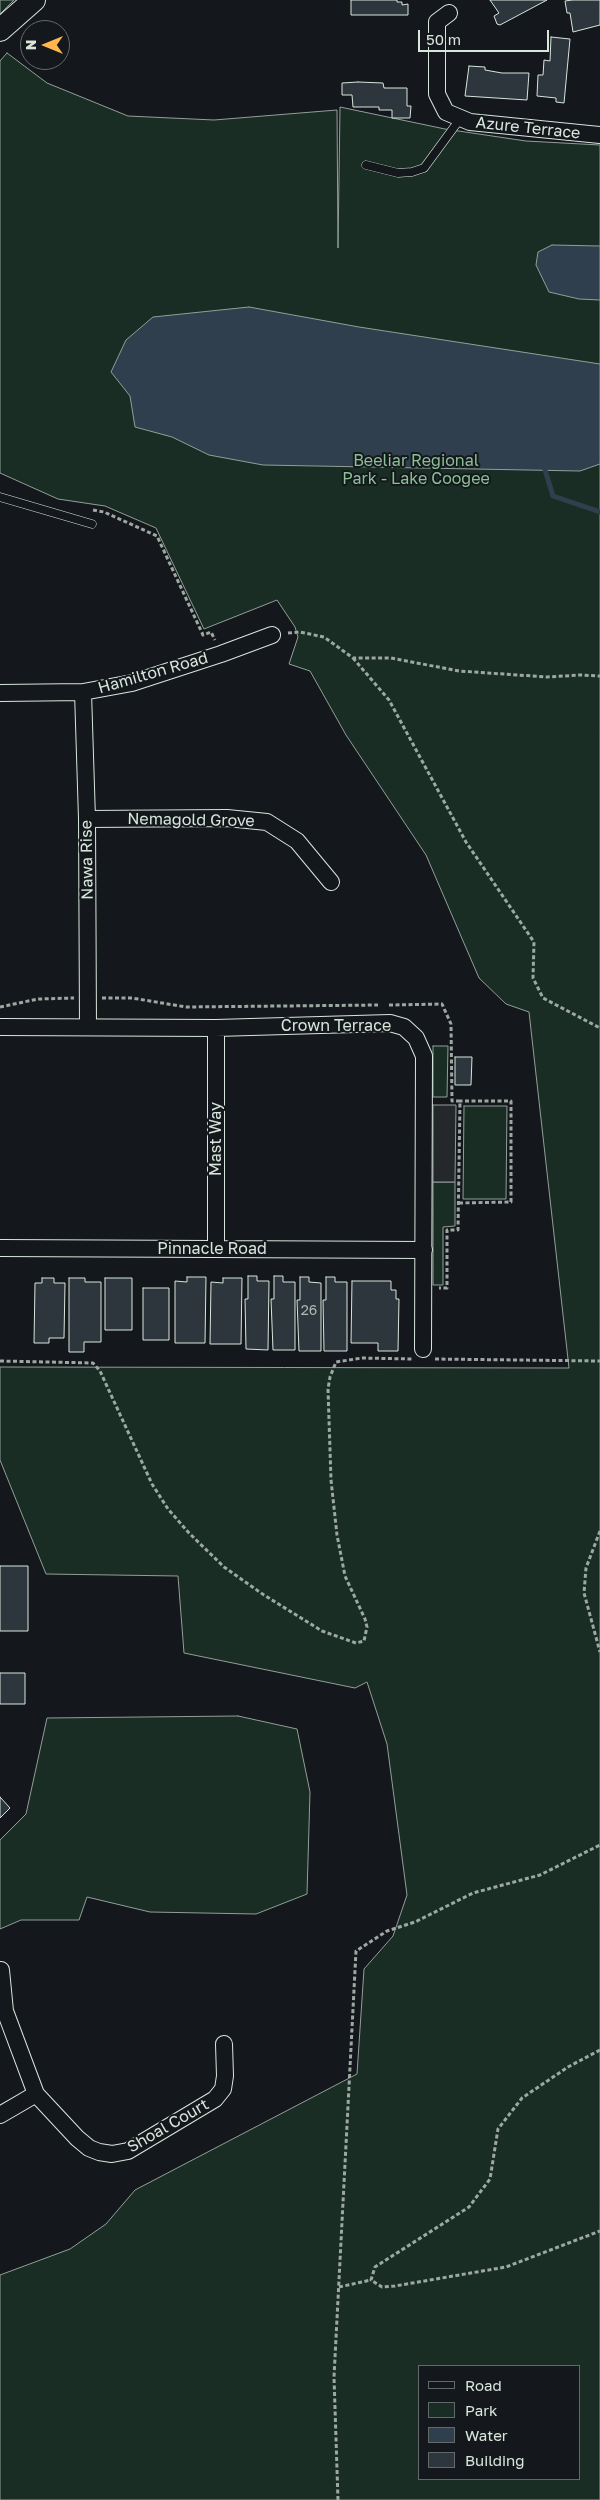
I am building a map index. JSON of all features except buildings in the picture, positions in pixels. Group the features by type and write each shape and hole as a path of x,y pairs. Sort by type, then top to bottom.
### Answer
{"main road":[{"path":"0,30 34,0"}],"street":[{"name":"Azure Terrace","path":"449,13 437,22 437,94 446,112 460,119 520,128 600,135"},
{"name":"Hamilton Road","path":"0,692 83,692 132,682 221,654 272,635"},
{"name":"Nawa Rise","path":"83,692 87,819 88,1027"},
{"name":"Nemagold Grove","path":"87,819 227,818 267,822 297,841 331,882"},
{"name":"Crown Terrace","path":"0,1028 216,1028 390,1023 404,1027 416,1038 424,1056 425,1356"},
{"name":"Mast Way","path":"216,1028 216,1249"},
{"name":"Pinnacle Road","path":"0,1248 424,1250"},
{"name":"Shoal Court","path":"1,1970 5,2011 36,2094 89,2148 112,2154 128,2151 215,2098 223,2089 226,2076 224,2044"},
{"path":"0,2115 36,2094"}],"lane":[{"path":"366,165 398,173 412,172 424,168 460,119"},
{"path":"0,498 92,524"}],"path":[{"path":"86,509 104,512 157,536 203,635 211,632 221,654"},
{"path":"272,635 300,632 324,637 353,658 389,700 466,842 534,942 533,978 543,998 600,1028"},
{"path":"353,658 391,658 469,671 547,677 600,676"},
{"path":"0,1008 38,999 89,998 132,998 186,1006 442,1004 451,1024 452,1101 512,1101 511,1202 459,1203"},
{"path":"424,1288 447,1288 447,1230 458,1230 460,1101"},
{"path":"0,1361 93,1363 100,1371 152,1484 168,1509 189,1533 224,1567 264,1595 322,1631 356,1642 364,1641 367,1627 365,1618 345,1576 337,1535 331,1480 328,1389 336,1362 362,1358 425,1356 600,1361"},
{"path":"600,1531 586,1568 584,1593 600,1652"},
{"path":"338,2500 334,2377 356,1951 387,1931 415,1922 473,1893 540,1875 600,1845"},
{"path":"371,2280 375,2267 469,2207 490,2179 498,2129 522,2098 568,2067 600,2050"},
{"path":"339,2287 371,2280 382,2287 395,2286 506,2267 600,2231"}],"green space":[{"path":"0,0 14,0 0,14"},
{"name":"Beeliar Regional Park - Lake Coogee","path":"7,53 20,63 20,70 30,70 47,83 128,116 214,120 337,110 338,248 340,107 445,129 526,141 600,145 600,2500 0,2500 0,2275 70,2249 106,2224 135,2190 357,2074 364,1969 393,1936 407,1895 387,1744 367,1682 355,1688 184,1653 178,1576 46,1574 0,1460 0,1367 569,1368 529,1012 506,1004 479,978 426,855 346,735 310,671 289,664 298,637 295,627 277,600 204,629 156,528 105,506 58,499 0,473 0,61"},
{"path":"433,1046 448,1046 447,1097 433,1097"},
{"path":"464,1106 507,1106 506,1199 463,1199"},
{"path":"433,1182 455,1182 455,1226 443,1227 443,1285 433,1285"},
{"path":"238,1716 297,1729 310,1792 307,1894 256,1914 150,1912 87,1897 79,1920 21,1920 0,1929 0,1840 26,1814 47,1718"}],"shaded area":[{"path":"433,1105 456,1105 455,1182 433,1182"}],"water":[{"path":"552,245 600,246 600,300 579,299 549,292 536,265 538,252"},
{"path":"249,307 359,327 600,364 600,464 580,471 263,465 209,455 172,437 135,427 130,396 111,372 126,340 153,317"}],"waterway":[{"path":"545,470 553,496 600,512"}]}
